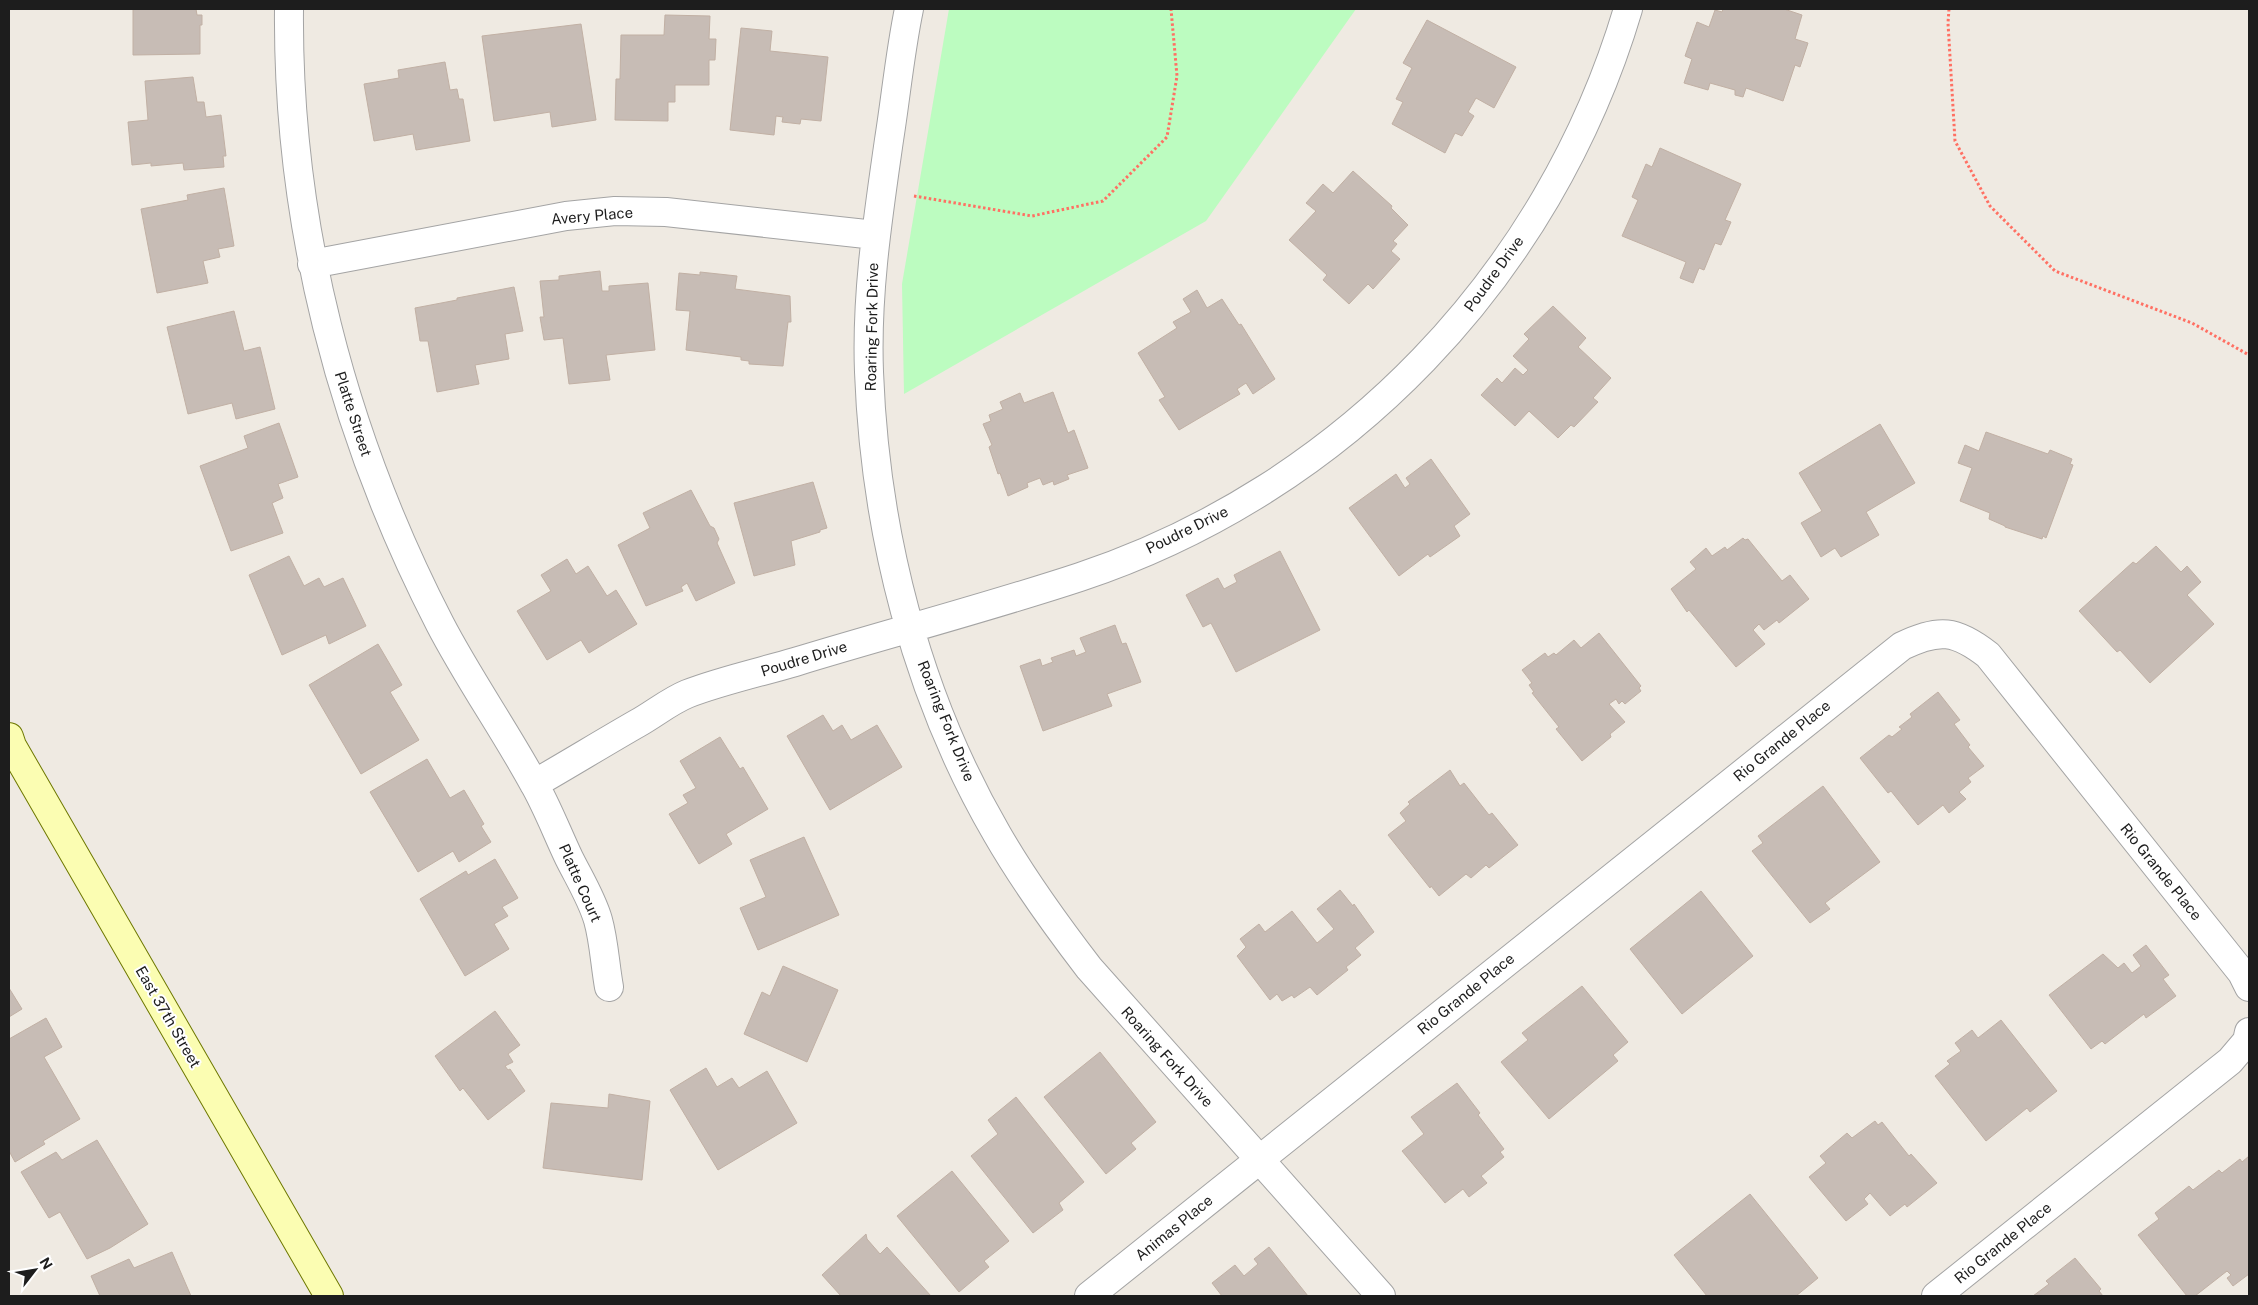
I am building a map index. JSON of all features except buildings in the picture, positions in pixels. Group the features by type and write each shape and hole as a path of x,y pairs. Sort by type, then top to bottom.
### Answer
{"main road":[{"name":"East 37th Street","path":"9,737 16,754 329,1296"}],"street":[{"name":"Platte Street","path":"289,9 289,59 298,171 312,264 327,330 360,439 392,523 441,625 534,784"},
{"name":"Roaring Fork Drive","path":"909,9 875,235 871,286 869,372 877,474 888,542 909,628 931,693 957,756 996,833 1047,913 1089,968 1381,1296"},
{"name":"Poudre Drive","path":"534,784 686,695 1081,576 1151,549 1218,517 1269,487 1342,435 1409,376 1450,333 1505,262 1546,200 1587,122 1615,53 1628,9"},
{"name":"Avery Place","path":"312,264 566,216 615,211 666,212 875,235"},
{"name":"Rio Grande Place","path":"1259,1160 1902,646 1923,636 1948,634 1970,641 1988,655 2242,973 2249,987"},
{"name":"Platte Court","path":"534,784 598,919 609,987"},
{"name":"Rio Grande Place","path":"1936,1296 2230,1061 2247,1041 2249,1032"},
{"name":"Animas Place","path":"1089,1296 1259,1160"}],"path":[{"path":"882,191 1032,216 1103,201 1168,137 1177,76 1172,9"},
{"path":"1949,9 1948,23 1955,141 1990,206 2056,271 2192,323 2249,355"}],"green space":[{"path":"949,9 1356,9 1206,221 904,394 902,284"}]}
